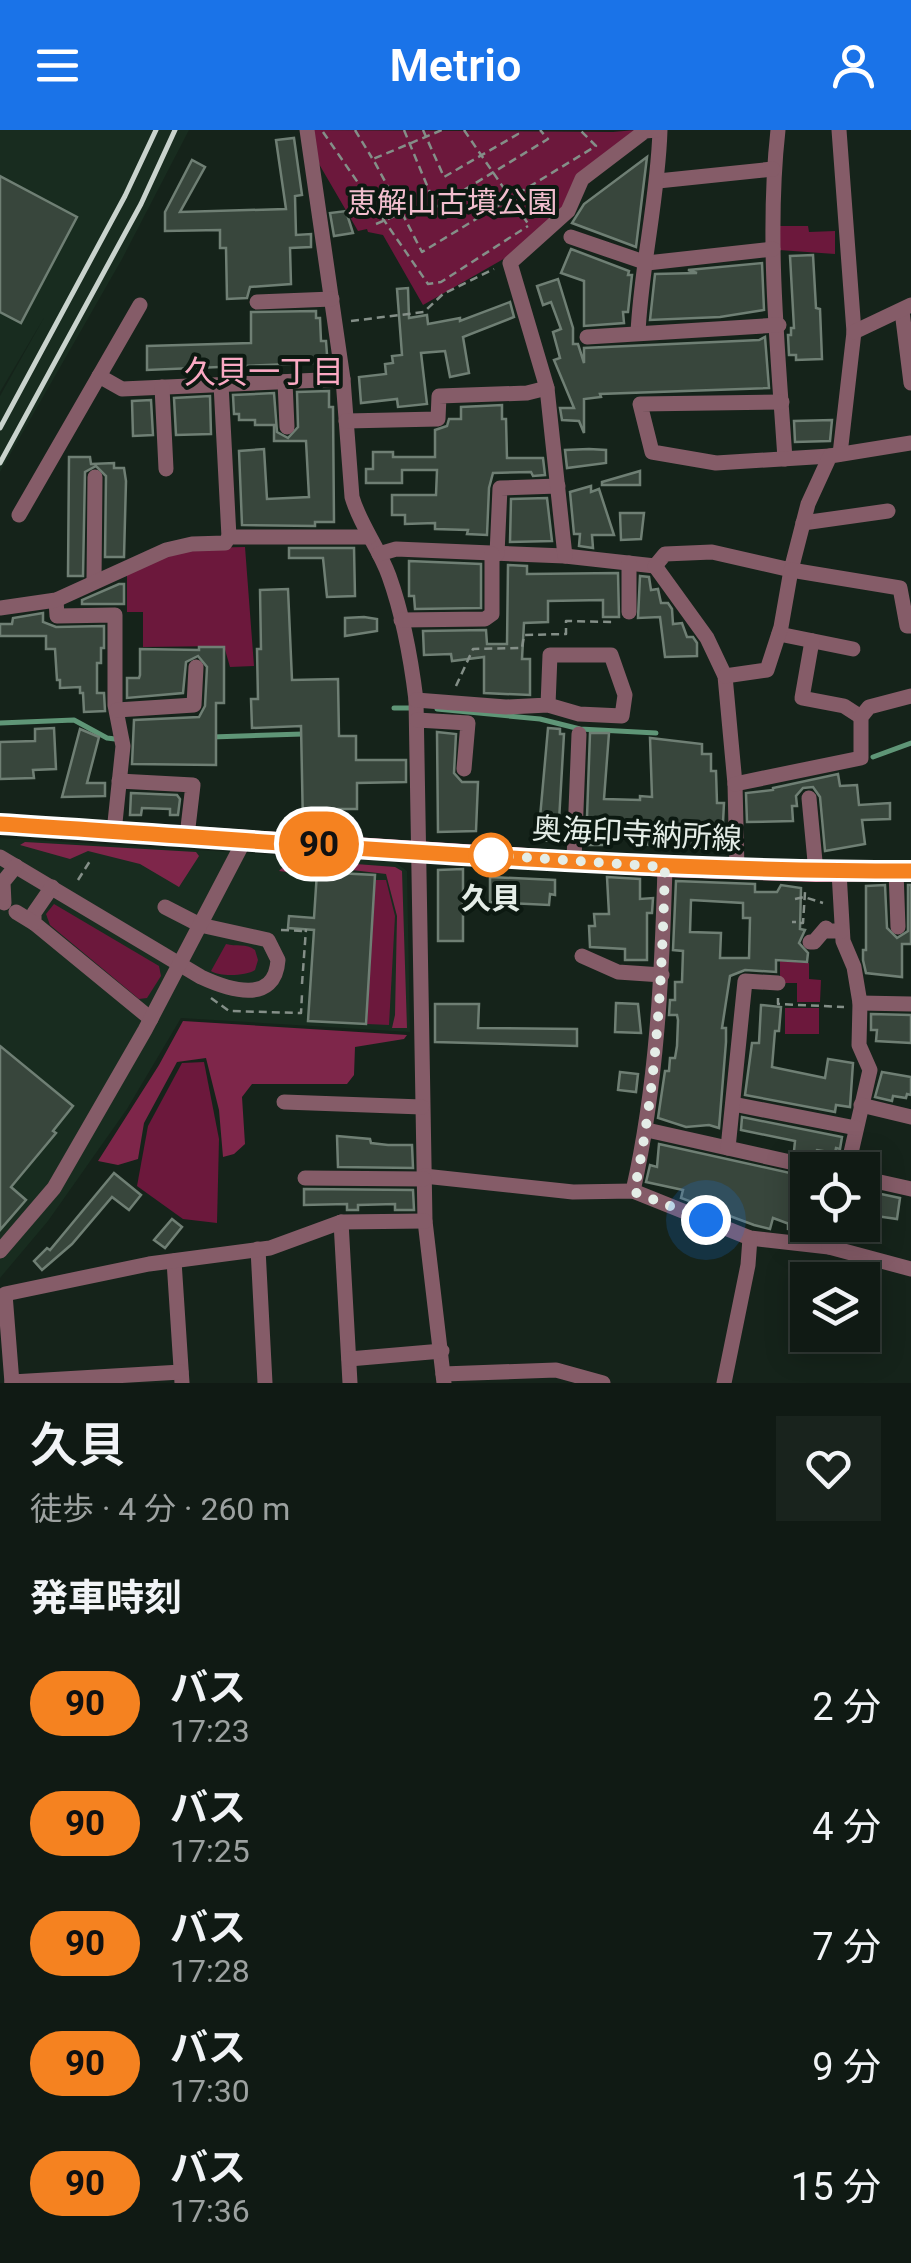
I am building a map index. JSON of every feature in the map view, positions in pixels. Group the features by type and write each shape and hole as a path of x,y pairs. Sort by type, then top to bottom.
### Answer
{"main road":[{"name":"奥海印寺納所線","path":"0,824 665,867 903,871"}],"street":[{"path":"307,130 343,379 352,497 389,576 401,620 416,709 425,1221 444,1379 509,1370 556,1370 603,1383"},
{"path":"565,556 547,388 510,263 568,211 582,180 645,131 659,130 658,181 638,334"},
{"path":"778,130 773,249 786,459"},
{"path":"725,676 766,670 779,634 804,523 835,456 854,332 839,130"},
{"path":"658,181 774,170"},
{"path":"571,237 647,263 773,249"},
{"path":"256,302 332,300"},
{"path":"19,516 140,305"},
{"path":"854,332 906,308 911,383"},
{"path":"587,336 778,325"},
{"path":"99,376 122,389 343,379"},
{"path":"285,382 287,427"},
{"path":"0,608 56,600 166,550 225,543 229,537 221,384"},
{"path":"162,387 166,469"},
{"path":"346,420 438,419 439,396 528,393 547,388"},
{"path":"782,402 640,404 652,452 716,463 835,456 911,443"},
{"path":"94,580 95,477"},
{"path":"401,620 484,619 492,614 500,488 558,486"},
{"path":"804,523 888,512"},
{"path":"229,537 370,537"},
{"path":"379,554 396,550 565,556 655,566 707,638 725,676 737,870"},
{"path":"655,566 666,554 712,552 900,588 907,626 911,626"},
{"path":"629,563 629,612"},
{"path":"56,600 57,616 115,615 116,710 123,746 114,832"},
{"path":"779,634 854,648"},
{"path":"812,640 802,698 844,706 861,717"},
{"path":"416,709 450,701 506,708 548,705 578,714 622,716 624,695 611,655 550,654 548,705"},
{"path":"116,710 194,706 196,668"},
{"path":"734,784 861,758 861,717 869,707 911,696"},
{"path":"416,709 468,722 464,769"},
{"path":"574,860 579,734"},
{"path":"119,781 192,785 187,836"},
{"path":"810,798 816,872"},
{"path":"0,1251 54,1188 151,1019 245,839"},
{"path":"0,856 218,985 264,990 272,982 278,960 268,940 234,935 165,907"},
{"path":"16,866 3,882 10,908 34,923 151,1019"},
{"path":"634,1192 647,1130 662,975 665,867"},
{"path":"898,927 903,871"},
{"path":"839,872 842,942 854,968 860,1005 860,1044 870,1070 850,1152"},
{"path":"34,923 34,913 52,887"},
{"path":"810,942 826,928 828,932 842,932"},
{"path":"582,956 618,972 662,975"},
{"path":"728,1148 745,981 778,984"},
{"path":"860,1005 911,1004"},
{"path":"284,1102 422,1107"},
{"path":"733,1104 856,1128"},
{"path":"862,1105 911,1117"},
{"path":"647,1130 790,1162"},
{"path":"305,1178 424,1178 557,1190 634,1192 750,1238 829,1247 911,1269"},
{"path":"880,1182 911,1189"},
{"path":"174,1261 181,1378 12,1383 5,1294 174,1261 258,1249 341,1222 425,1221"},
{"path":"341,1222 350,1383"},
{"path":"724,1383 750,1238"},
{"path":"829,1247 830,1242"},
{"path":"258,1249 266,1383"},
{"path":"349,1359 442,1352"}],"path":[{"path":"322,130 424,280 433,285 530,224 464,130"},
{"path":"355,130 422,252 596,146 580,130"},
{"path":"404,130 436,207 548,140 540,130"},
{"path":"424,130 444,177 518,134 516,130"},
{"path":"373,159 442,130"},
{"path":"376,224 402,213"},
{"path":"335,324 424,312 444,294 510,263"},
{"path":"450,701 473,649 522,648 524,635 566,634 566,621 623,622 629,612"},
{"path":"78,880 90,862"},
{"path":"804,894 810,901 840,904"},
{"path":"795,899 804,894"},
{"path":"799,923 804,894"},
{"path":"270,928 306,931 302,984"},
{"path":"206,995 229,1011 300,1014 302,994"},
{"path":"778,1004 860,1005"}],"shaded area":[{"path":"0,130 189,130 122,259 0,472 0,396 45,316 0,392"},
{"path":"0,838 395,862 407,871 410,1032 181,1018 127,1109 48,1221 0,1278"},
{"path":"25,842 196,852 199,856 179,887 140,864 88,851 70,859 20,845"},
{"path":"291,859 395,867 402,871 407,1028 392,1028 397,916 386,874 326,867 295,873 279,871"},
{"path":"183,1021 407,1035 404,1039 355,1047 354,1075 347,1084 252,1084 242,1097 245,1144 234,1154 223,1157 219,1110 206,1058 177,1062 144,1123 138,1159 118,1165 98,1161"}],"green space":[{"name":"恵解山古墳公園","path":"313,130 635,130 575,178 565,209 507,257 423,305 383,235 367,229 358,231 319,164"},
{"path":"779,226 808,226 809,232 835,231 835,254 779,250"},
{"path":"245,547 254,666 230,667 224,646 143,647 143,612 127,612 127,570 195,548"},
{"path":"375,880 386,880 395,916 389,1025 367,1024"},
{"path":"54,904 159,966 161,976 147,998 139,999 50,925 46,914"},
{"path":"226,944 255,950 255,970 233,975 211,971"},
{"path":"780,961 809,963 809,979 821,980 820,1002 797,1002 797,983 780,983"},
{"path":"785,1008 819,1008 819,1034 785,1034"},
{"path":"204,1062 219,1139 217,1223 183,1219 137,1186 148,1126 182,1063"}],"building":[{"path":"294,138 302,195 295,196 296,235 311,234 311,247 290,248 291,284 250,287 247,298 227,299 226,248 220,248 220,230 165,231 165,212 192,160 205,167 180,212 286,209 276,140"},
{"path":"647,157 636,247 572,223 584,204"},
{"path":"0,176 77,217 21,323 0,312"},
{"path":"346,211 353,233 334,236 330,213"},
{"path":"571,249 632,275 624,323 584,326 584,281 561,273"},
{"path":"813,255 822,359 796,360 796,355 789,355 788,335 794,328 790,256"},
{"path":"762,263 764,310 720,317 650,320 655,274 697,273 688,270"},
{"path":"558,279 573,328 573,344 578,344 584,363 584,348 765,337 769,388 600,394 601,397 584,399 584,433 579,421 562,420 560,408 574,408 554,360 560,358 553,332 561,329 551,302 543,305 537,286"},
{"path":"408,288 409,318 427,315 428,324 460,321 510,302 514,317 463,337 469,373 450,377 445,351 421,353 427,404 398,407 397,399 361,403 359,377 386,374 385,364 393,363 392,356 402,355 397,289"},
{"path":"316,311 321,341 326,341 328,368 315,369 315,363 147,370 147,346 251,343 251,312"},
{"path":"329,391 329,407 333,407 334,522 315,522 315,526 242,525 239,451 264,449 267,499 309,497 306,441 274,441 274,425 239,420 239,414 234,414 233,395 274,393 277,432 288,438 298,427 297,392"},
{"path":"210,396 211,434 176,435 174,398"},
{"path":"151,400 153,435 133,436 132,401"},
{"path":"502,405 507,458 543,458 545,475 493,473 487,535 435,529 435,523 405,524 405,515 392,515 392,495 436,495 437,470 402,470 402,483 366,483 366,469 373,469 373,452 393,452 393,457 435,457 435,430 447,426 449,419 461,419 461,407"},
{"path":"832,420 830,441 795,442 794,421"},
{"path":"565,450 606,450 606,463 567,468"},
{"path":"69,457 90,457 91,464 114,463 114,468 124,468 126,481 124,557 105,557 106,476 96,466 85,472 83,576 68,576"},
{"path":"640,471 640,485 602,485 602,482"},
{"path":"591,486 591,492 599,489 614,535 592,535 593,548 579,546 580,534 574,534 570,492"},
{"path":"547,498 552,541 510,542 511,499"},
{"path":"620,513 644,513 641,539 621,540"},
{"path":"289,548 354,548 355,596 327,597 323,558 289,558"},
{"path":"409,561 481,564 481,608 415,609 414,596 409,596"},
{"path":"508,565 527,566 527,574 618,573 619,617 603,617 603,600 548,601 548,622 524,623 522,659 530,659 530,695 484,693 484,657 452,661 451,654 424,655 423,631 486,630 487,644 507,644"},
{"path":"640,576 649,577 651,590 658,589 661,603 668,603 673,624 682,623 687,637 693,637 697,656 665,657 660,617 638,618"},
{"path":"124,584 124,604 82,604 82,600"},
{"path":"288,589 292,680 338,679 339,736 356,736 356,760 406,760 406,782 357,783 357,809 338,809 339,825 303,826 301,726 252,728 251,699 258,699 257,649 261,649 260,590"},
{"path":"43,613 43,622 56,627 104,626 104,648 101,663 97,663 97,693 104,693 105,711 84,712 80,687 60,688 55,649 46,649 46,636 0,636 0,624"},
{"path":"345,618 377,619 377,631 345,636"},
{"path":"224,647 224,703 216,703 216,765 132,764 134,720 199,717 205,706 207,667 198,656 186,662 183,693 127,698 127,678 140,675 140,649"},
{"path":"54,728 56,769 33,770 34,778 0,779 0,742 35,741 35,729"},
{"path":"548,728 560,729 560,734 564,734 559,821 554,821 553,841 538,840"},
{"path":"80,729 99,737 87,783 105,783 105,796 62,797"},
{"path":"437,732 456,734 454,773 462,782 478,782 476,831 438,832"},
{"path":"590,733 609,733 604,799 652,797 650,738 702,744 702,754 711,754 711,771 716,771 717,803 724,803 722,842 701,842 701,848 635,844 636,832 606,831 605,845 586,845"},
{"path":"838,774 840,786 857,785 859,805 890,803 890,819 862,820 865,844 825,851 820,797 813,787 803,788 796,796 793,821 747,822 746,793"},
{"path":"131,793 177,795 178,815 170,815 170,809 142,808 141,815 130,815"},
{"path":"463,869 463,941 438,941 438,870"},
{"path":"317,872 375,875 366,1024 308,1021 314,930 288,928 289,916 314,918"},
{"path":"490,877 555,880 555,895 550,894 549,905 490,902"},
{"path":"607,877 640,879 640,899 653,898 652,913 647,913 647,960 625,960 625,949 590,947 589,926 595,926 594,914 609,914"},
{"path":"676,881 755,884 755,892 777,892 781,885 801,888 800,929 805,930 799,943 808,953 807,962 776,960 776,972 745,970 730,976 722,1028 726,1028 726,1042 719,1128 686,1127 658,1118 665,1071 669,1071 670,1058 675,1058 677,1046 677,1015 669,1015 670,1000 675,1000 675,982 682,982 683,951 673,950","holes":["691,900 743,903 743,918 750,918 749,958 720,958 721,933 690,932"]},
{"path":"885,885 887,928 897,938 908,931 911,885 911,944 902,944 902,977 866,973 863,960 866,886"},
{"path":"616,1003 638,1004 641,1033 615,1032"},
{"path":"435,1004 479,1004 478,1028 577,1029 577,1046 435,1042"},
{"path":"761,1005 781,1007 772,1067 825,1078 828,1059 853,1063 850,1107 836,1105 835,1112 745,1095 752,1043 759,1043"},
{"path":"871,1014 911,1015 911,1043 876,1041"},
{"path":"0,1046 73,1106 11,1187 26,1200 0,1230"},
{"path":"620,1072 638,1074 636,1092 618,1090"},
{"path":"882,1072 911,1077 911,1095 893,1096 892,1101 875,1097"},
{"path":"742,1117 842,1137 840,1149 835,1152 799,1152 794,1151 795,1141 741,1130"},
{"path":"337,1136 412,1145 413,1168 338,1167"},
{"path":"659,1144 790,1173 790,1224 773,1218 770,1229 681,1198 683,1190 646,1182 650,1165 657,1167"},
{"path":"114,1173 141,1195 129,1210 112,1197 72,1244 42,1270 34,1261 47,1248 50,1250"},
{"path":"304,1189 413,1190 414,1210 395,1210 395,1204 358,1205 358,1210 347,1210 347,1204 304,1205"},
{"path":"880,1194 900,1198 897,1219 880,1217"},
{"path":"172,1219 182,1227 165,1248 154,1240"}],"waterway":[{"path":"394,708 411,708"},
{"path":"437,709 540,719 580,729 656,733"},
{"path":"0,723 74,720 115,739"},
{"path":"212,737 303,734"},
{"path":"873,757 911,743"}],"railway":[{"path":"0,428 125,196 156,130"},
{"path":"0,463 141,204 175,130"}],"bus line":[{"name":"90","path":"0,824 665,867 911,871"}],"place":[{"name":"久貝","path":"491,855"}],"district":[{"name":"久貝一丁目","path":"264,372"}],"route":[{"path":"491,855 665,867 662,975 647,1130 634,1192 706,1220"}]}
